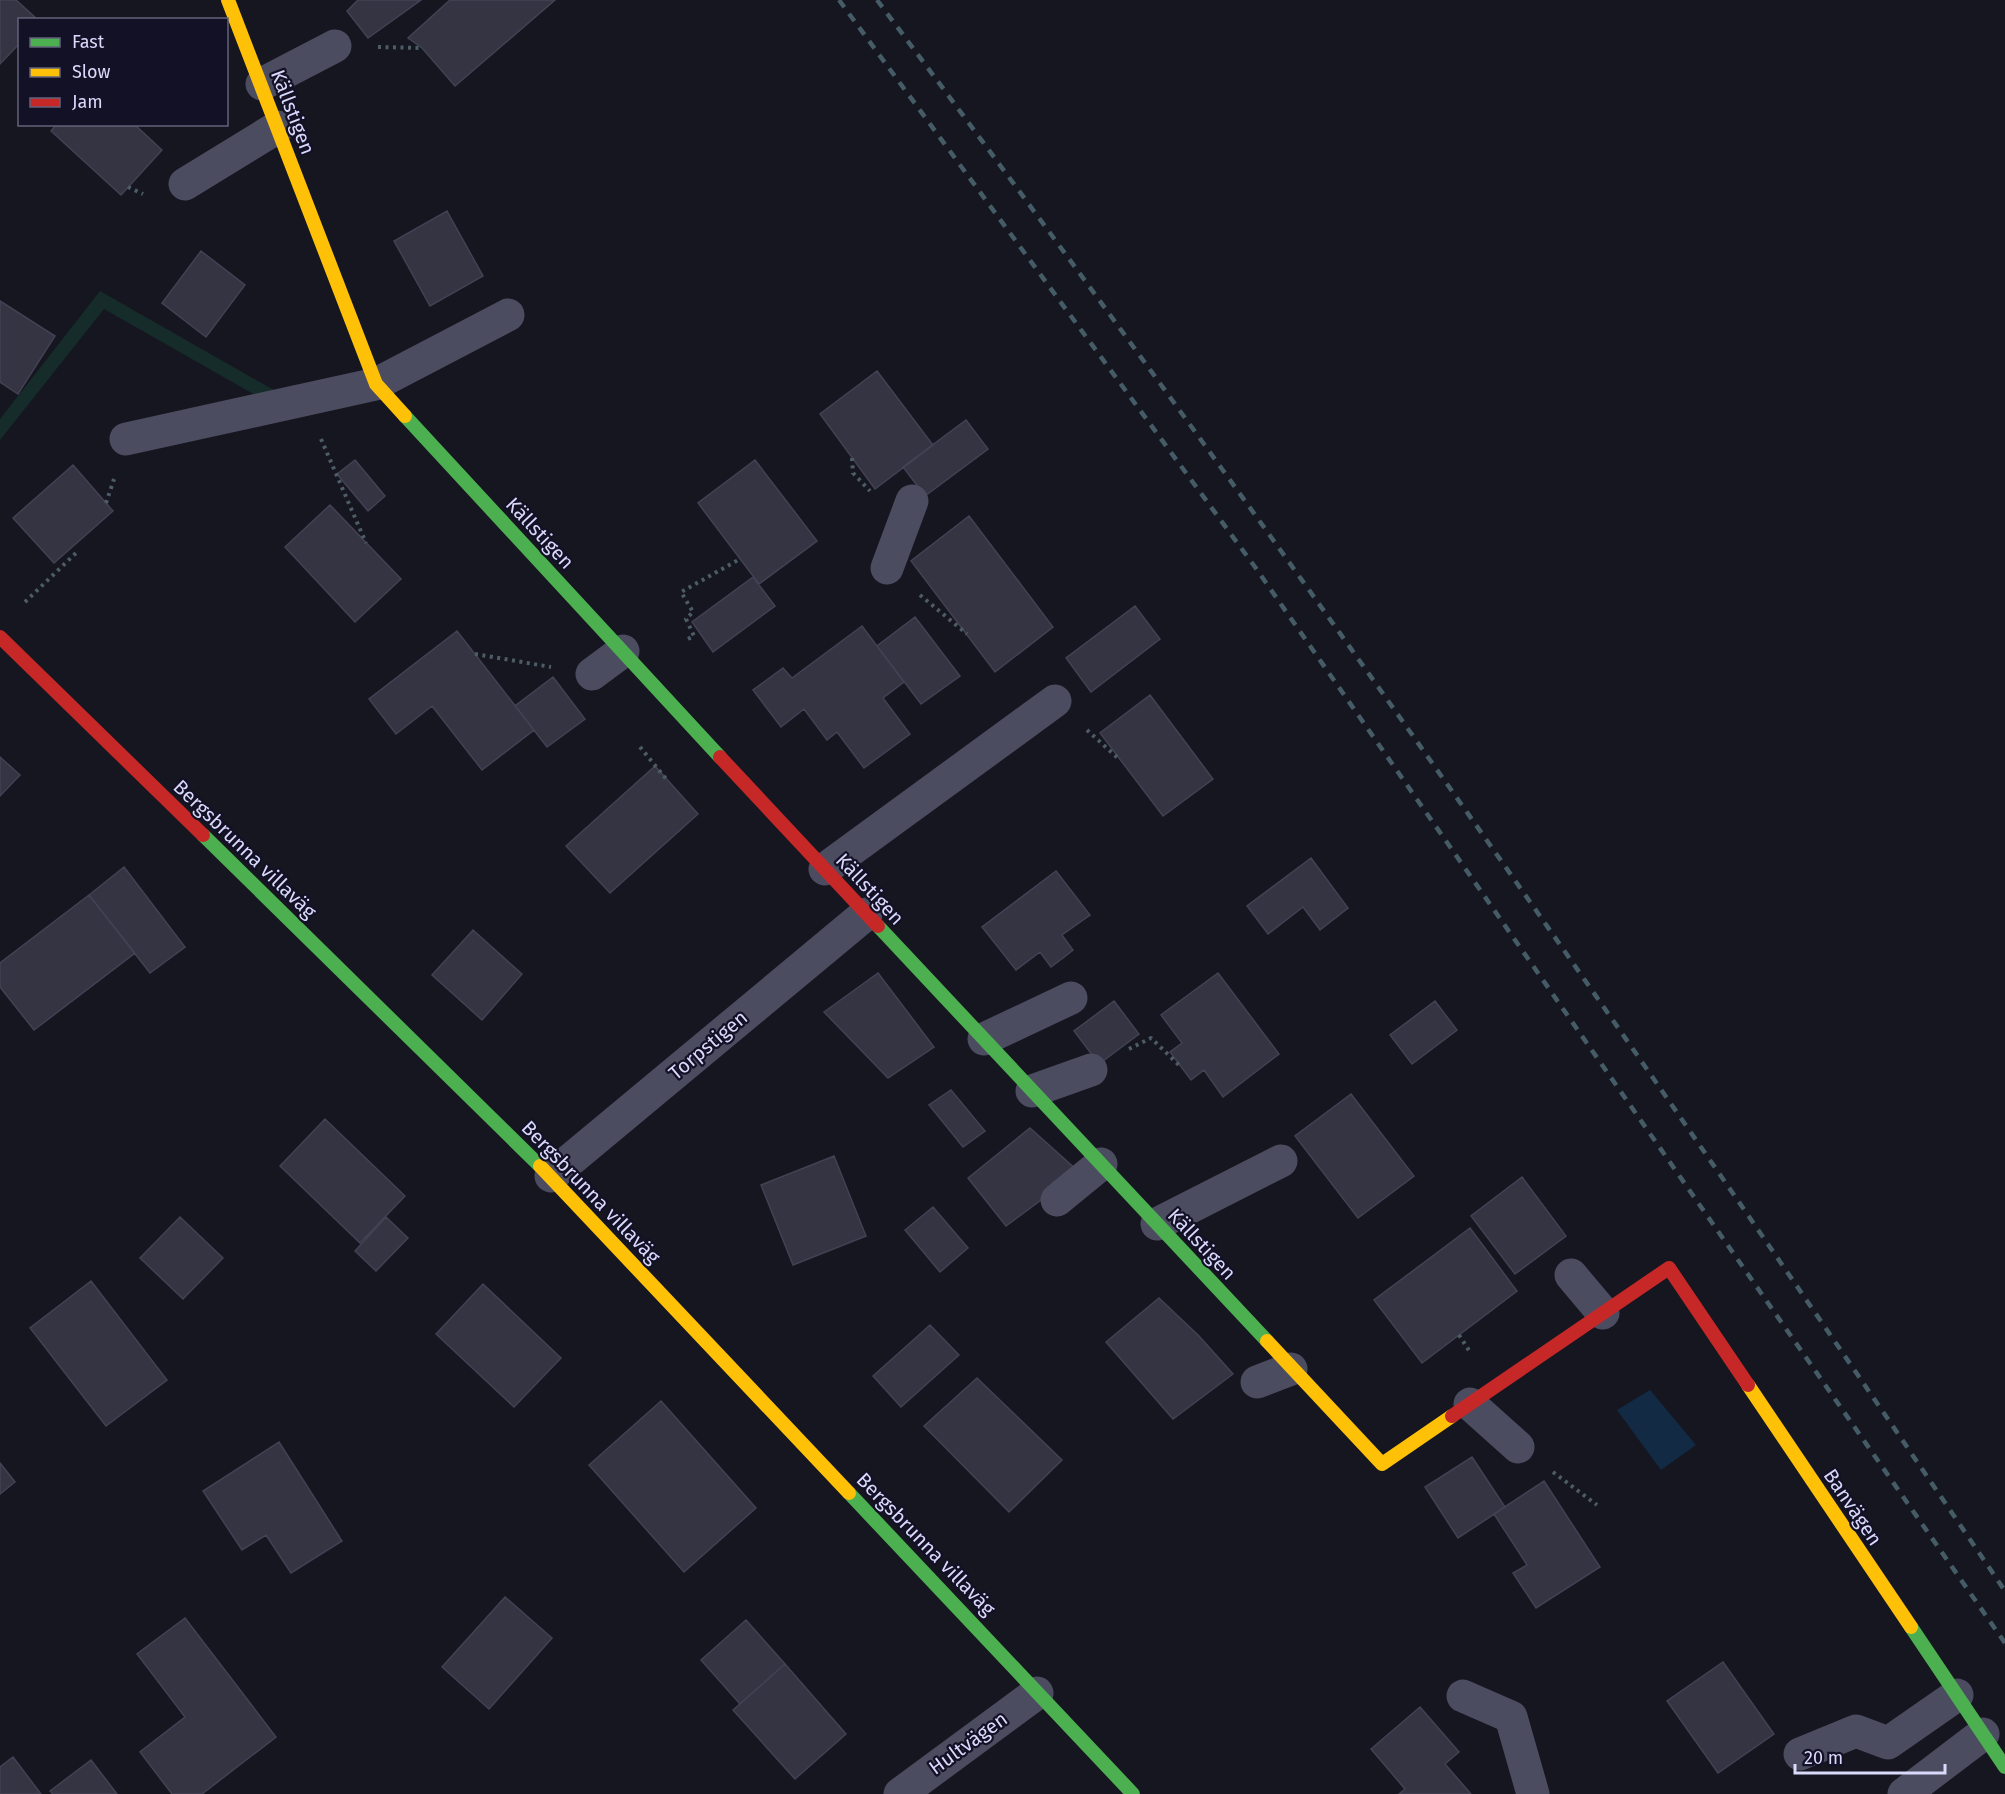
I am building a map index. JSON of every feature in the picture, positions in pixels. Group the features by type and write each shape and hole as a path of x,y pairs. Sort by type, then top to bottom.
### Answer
{"street":[{"name":"Källstigen","path":"228,0 376,384 866,914 1382,1464 1670,1268"},
{"path":"262,84 335,46"},
{"path":"184,184 278,127"},
{"path":"126,439 376,384 508,315"},
{"path":"887,568 912,501"},
{"name":"Bergsbrunna villaväg","path":"0,637 551,1176 1133,1794"},
{"path":"592,674 623,651"},
{"path":"825,869 1055,701"},
{"name":"Torpstigen","path":"551,1176 866,914"},
{"path":"984,1039 1071,998"},
{"path":"1032,1091 1091,1070"},
{"path":"1157,1224 1281,1161"},
{"path":"1057,1200 1101,1164"},
{"name":"Banvägen","path":"1670,1268 2005,1767"},
{"path":"1570,1275 1603,1314"},
{"path":"1257,1382 1291,1369"},
{"path":"1470,1404 1518,1447"},
{"name":"Hultvägen","path":"900,1794 1037,1693"},
{"path":"1800,1754 1856,1731 1888,1743 1957,1695"},
{"path":"1463,1696 1511,1717 1533,1794"},
{"path":"1904,1794 1983,1734"}],"path":[{"path":"304,399 366,543"},
{"path":"17,609 76,553"},
{"path":"688,639 694,636 686,619 693,612 681,592 740,559"},
{"path":"887,568 967,634"},
{"path":"475,654 592,674"},
{"path":"640,747 667,780"},
{"path":"1091,1070 1151,1038 1181,1067"},
{"path":"1518,1447 1597,1505"}],"green space":[{"path":"100,291 279,393 262,399 104,309 0,440 0,419"}],"water":[{"path":"1650,1390 1696,1445 1661,1470 1617,1410"}],"building":[{"path":"0,0 16,0 36,18 18,18 18,45 0,64"},
{"path":"358,0 421,0 368,38 347,11"},
{"path":"450,0 555,0 455,86 422,48 408,38"},
{"path":"55,126 136,126 162,150 121,195 51,131"},
{"path":"447,211 483,276 430,306 394,241"},
{"path":"201,251 245,285 206,337 162,303"},
{"path":"0,301 55,336 18,394 0,382"},
{"path":"877,371 933,445 875,489 820,414"},
{"path":"966,420 988,449 925,496 903,467"},
{"path":"355,460 385,496 368,511 337,474"},
{"path":"755,460 817,541 759,584 698,503"},
{"path":"73,465 113,511 54,563 13,518"},
{"path":"330,505 401,579 355,622 285,547"},
{"path":"969,516 1053,627 995,672 911,561"},
{"path":"753,577 775,606 713,652 692,622"},
{"path":"1135,606 1160,639 1091,692 1066,658"},
{"path":"915,617 960,676 921,704 877,646"},
{"path":"862,626 904,682 883,698 910,734 864,768 837,732 827,740 804,709 781,727 753,690 783,668 792,678"},
{"path":"457,631 534,730 482,770 432,706 396,734 369,699"},
{"path":"553,677 585,719 547,747 515,706"},
{"path":"1150,695 1213,779 1163,816 1100,733"},
{"path":"0,757 20,775 0,796"},
{"path":"655,766 698,814 610,893 566,846"},
{"path":"1311,858 1348,908 1320,930 1303,907 1268,934 1247,906"},
{"path":"124,867 185,947 150,973 89,895"},
{"path":"1056,871 1090,915 1062,935 1073,950 1051,967 1040,952 1016,970 982,927"},
{"path":"89,895 135,953 34,1030 0,987 0,963"},
{"path":"473,930 522,974 482,1020 432,975"},
{"path":"878,973 934,1047 888,1078 824,1012"},
{"path":"1218,973 1279,1054 1223,1097 1204,1070 1191,1080 1170,1052 1182,1043 1161,1015"},
{"path":"1114,1001 1139,1034 1099,1064 1074,1031"},
{"path":"1435,1001 1457,1030 1412,1064 1390,1035"},
{"path":"951,1090 985,1131 963,1147 929,1105"},
{"path":"1351,1094 1414,1176 1358,1218 1295,1136"},
{"path":"325,1119 405,1196 360,1243 280,1166"},
{"path":"1030,1128 1079,1172 1006,1226 968,1178"},
{"path":"834,1156 866,1236 793,1265 761,1185"},
{"path":"1522,1177 1566,1236 1515,1274 1471,1216"},
{"path":"933,1207 968,1248 940,1272 905,1230"},
{"path":"180,1217 223,1258 183,1299 140,1258"},
{"path":"386,1217 408,1238 376,1271 355,1251"},
{"path":"1470,1228 1517,1291 1422,1363 1374,1300"},
{"path":"91,1281 167,1380 106,1426 30,1328"},
{"path":"483,1284 561,1358 514,1407 436,1334"},
{"path":"1159,1298 1199,1336 1233,1374 1173,1419 1106,1342"},
{"path":"930,1325 959,1355 901,1407 873,1376"},
{"path":"977,1378 1062,1460 1009,1512 924,1426"},
{"path":"661,1401 756,1508 684,1572 589,1465"},
{"path":"279,1442 342,1541 291,1573 266,1535 242,1550 203,1491"},
{"path":"1472,1457 1505,1507 1458,1538 1425,1487"},
{"path":"0,1463 15,1482 0,1494"},
{"path":"1544,1481 1600,1567 1536,1608 1513,1573 1527,1565 1494,1514"},
{"path":"505,1597 552,1638 489,1709 442,1667"},
{"path":"185,1618 276,1737 202,1794 172,1794 140,1752 185,1717 137,1654"},
{"path":"746,1620 785,1664 740,1704 701,1660"},
{"path":"1723,1662 1774,1734 1718,1773 1667,1701"},
{"path":"785,1664 846,1734 795,1779 733,1710"},
{"path":"1420,1707 1459,1752 1445,1764 1471,1794 1399,1794 1405,1789 1371,1749"},
{"path":"13,1757 41,1794 0,1794 0,1767"},
{"path":"91,1760 117,1794 53,1794 50,1791"}],"railway":[{"path":"839,0 1255,567 2005,1643"},
{"path":"877,0 1309,590 1591,988 2005,1591"}],"traffic: fast":[{"path":"405,416 720,757"},
{"path":"203,835 540,1166"},
{"path":"878,926 1267,1341"},
{"path":"849,1493 1133,1794"},
{"path":"1911,1627 2005,1767"}],"traffic: slow":[{"path":"228,0 376,384 405,416"},
{"path":"540,1166 849,1493"},
{"path":"1267,1341 1382,1464 1452,1416"},
{"path":"1748,1385 1911,1627"}],"traffic: jam":[{"path":"0,637 203,835"},
{"path":"720,757 878,926"},
{"path":"1452,1416 1669,1268 1748,1385"}]}
